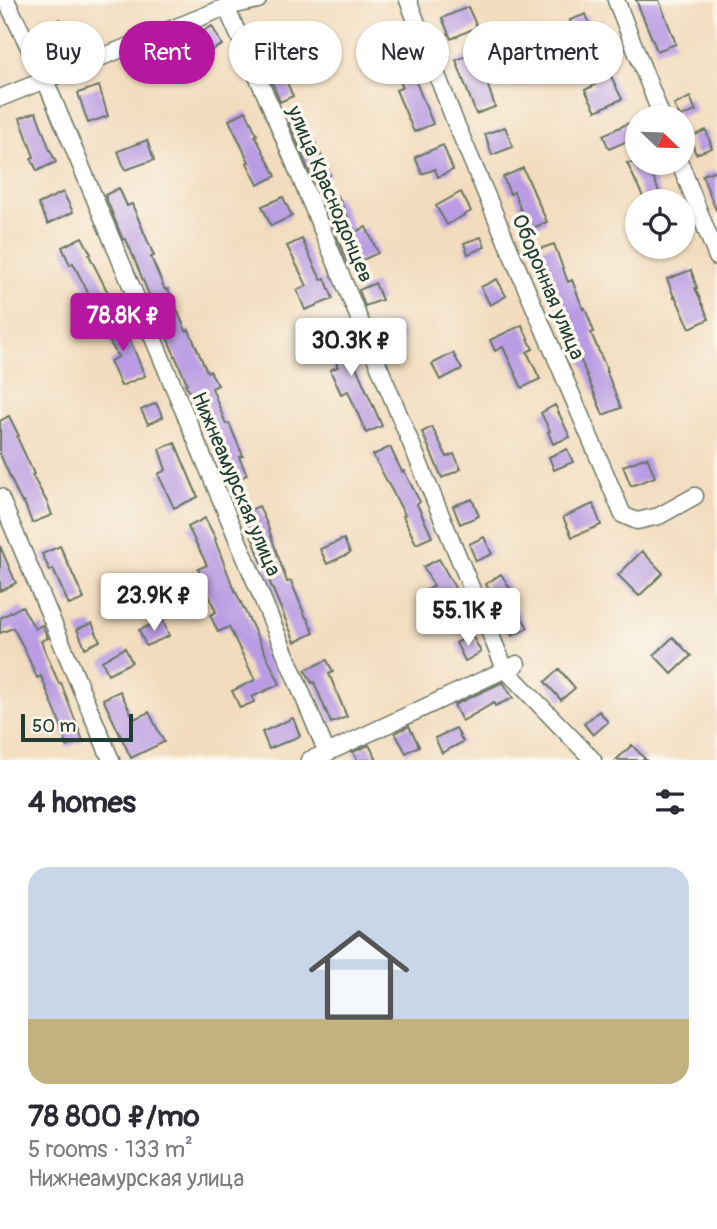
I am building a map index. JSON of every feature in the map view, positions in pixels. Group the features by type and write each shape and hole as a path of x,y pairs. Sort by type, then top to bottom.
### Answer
{"street":[{"name":"Нижнеамурская улица","path":"6,0 21,31"},
{"path":"105,56 226,7 258,0"},
{"name":"Оборонная улица","path":"408,0 454,119 623,515 637,521 659,516 695,496"},
{"path":"616,0 657,105"},
{"name":"улица Краснодонцев","path":"226,7 511,666"},
{"path":"0,98 35,84"},
{"name":"Нижнеамурская улица","path":"47,84 327,753"},
{"path":"685,175 717,257"},
{"path":"0,497 111,760"},
{"path":"309,760 511,666 593,760"}],"building":[{"path":"636,0 659,0 676,44 657,51"},
{"path":"468,7 474,21 463,21 463,33 451,39 449,21 443,21 442,18"},
{"path":"586,14 588,21 570,21"},
{"path":"215,32 222,45 215,48"},
{"path":"463,57 463,79 456,60"},
{"path":"273,84 288,84 293,96 280,102"},
{"path":"401,84 417,84 433,124 414,132 396,90 403,87"},
{"path":"465,84 487,84 495,107 476,114"},
{"path":"615,84 622,99 596,111 585,90 595,85"},
{"path":"99,86 108,116 88,123 78,93"},
{"path":"690,97 693,105 674,105"},
{"path":"246,111 257,135 255,136 276,176 258,185 229,120"},
{"path":"36,112 56,162 37,171 20,118"},
{"path":"303,116 330,175 314,183 289,123"},
{"path":"625,125 625,142 609,149 603,135"},
{"path":"505,127 513,147 492,155 485,134"},
{"path":"706,130 712,148 696,154 695,135"},
{"path":"147,140 154,160 125,170 118,151"},
{"path":"443,145 453,170 438,177 435,169 422,174 415,157"},
{"path":"523,168 547,222 528,230 514,192 510,194 503,177"},
{"path":"717,170 717,210 716,210 702,175"},
{"path":"633,175 652,175 658,189 639,189"},
{"path":"119,188 127,206 132,204 165,290 168,289 186,331 189,330 207,372 210,371 218,385 212,388 226,424 229,423 243,456 239,457 247,475 230,482 198,406 185,384 187,383 105,195"},
{"path":"63,192 73,212 48,224 38,204"},
{"path":"461,192 471,211 447,225 436,206"},
{"path":"338,196 355,232 366,227 378,253 349,266 323,204"},
{"path":"283,197 292,216 271,226 262,206"},
{"path":"82,237 108,293 92,301 62,247"},
{"path":"481,237 485,247 468,254 464,243"},
{"path":"302,239 321,280 325,278 333,299 305,310 297,290 307,286 287,246"},
{"path":"554,244 568,282 572,280 583,309 585,308 594,332 591,333 621,408 603,415 536,250"},
{"path":"691,270 695,288 709,319 690,328 667,279"},
{"path":"497,279 506,296 490,305 481,287"},
{"path":"375,283 382,300 365,306 359,290"},
{"path":"116,316 130,340 145,376 121,386 110,361 118,357 100,324"},
{"path":"397,321 404,338 382,346 375,329"},
{"path":"342,324 350,342 346,344 382,426 366,433 348,391 341,394 330,370 338,367 323,333"},
{"path":"522,325 533,349 527,352 540,379 522,388 503,347 495,351 490,340"},
{"path":"453,353 462,369 440,380 432,364"},
{"path":"156,403 163,417 148,424 141,410"},
{"path":"555,405 570,437 553,444 541,413"},
{"path":"9,416 34,474 32,475 52,515 32,523 0,454 0,421"},
{"path":"432,427 447,457 454,454 461,469 442,478 422,432"},
{"path":"175,443 198,497 174,508 158,474 166,470 159,449"},
{"path":"390,447 420,502 417,504 432,537 416,544 403,516 405,515 373,455"},
{"path":"567,449 573,462 554,470 549,457"},
{"path":"647,457 655,477 631,486 623,466"},
{"path":"472,499 479,516 460,524 453,506"},
{"path":"593,504 601,525 572,537 563,517"},
{"path":"259,506 287,582 291,581 314,633 295,642 241,514"},
{"path":"205,518 216,539 232,584 280,684 252,697 254,702 240,708 232,691 255,680 229,627 218,632 210,615 216,612 198,569 207,565 188,527"},
{"path":"484,537 492,554 476,561 469,544"},
{"path":"344,539 350,553 327,564 320,549"},
{"path":"0,546 16,583 0,591"},
{"path":"60,546 84,599 69,605 53,569 50,571 42,554"},
{"path":"642,551 663,573 639,596 618,575"},
{"path":"439,559 459,595 446,601 453,614 430,625 423,611 432,607 424,592 434,586 423,567"},
{"path":"501,574 510,588 494,598 486,584"},
{"path":"22,606 35,629 42,625 48,638 41,641 59,684 61,683 83,741 67,747 41,676 37,678 13,628 0,633 0,618"},
{"path":"518,610 528,628 512,636 502,618"},
{"path":"163,620 169,636 146,646 139,630"},
{"path":"92,623 100,641 85,648 77,629"},
{"path":"472,635 481,652 465,661 456,643"},
{"path":"673,637 691,656 672,674 654,655"},
{"path":"125,648 132,662 108,674 102,661"},
{"path":"327,660 333,672 329,674 347,717 331,723 314,682 312,683 305,670"},
{"path":"559,669 575,688 561,700 545,682"},
{"path":"503,682 513,698 495,706 494,703 462,721 454,705"},
{"path":"120,691 134,719 149,712 164,742 131,758 103,699"},
{"path":"599,711 608,722 593,735 584,724"},
{"path":"293,718 300,736 269,749 262,732"},
{"path":"409,726 419,746 406,753 395,733"},
{"path":"456,728 463,742 442,753 435,738"},
{"path":"369,745 377,760 357,760 353,752"},
{"path":"632,745 646,760 616,760"}]}
